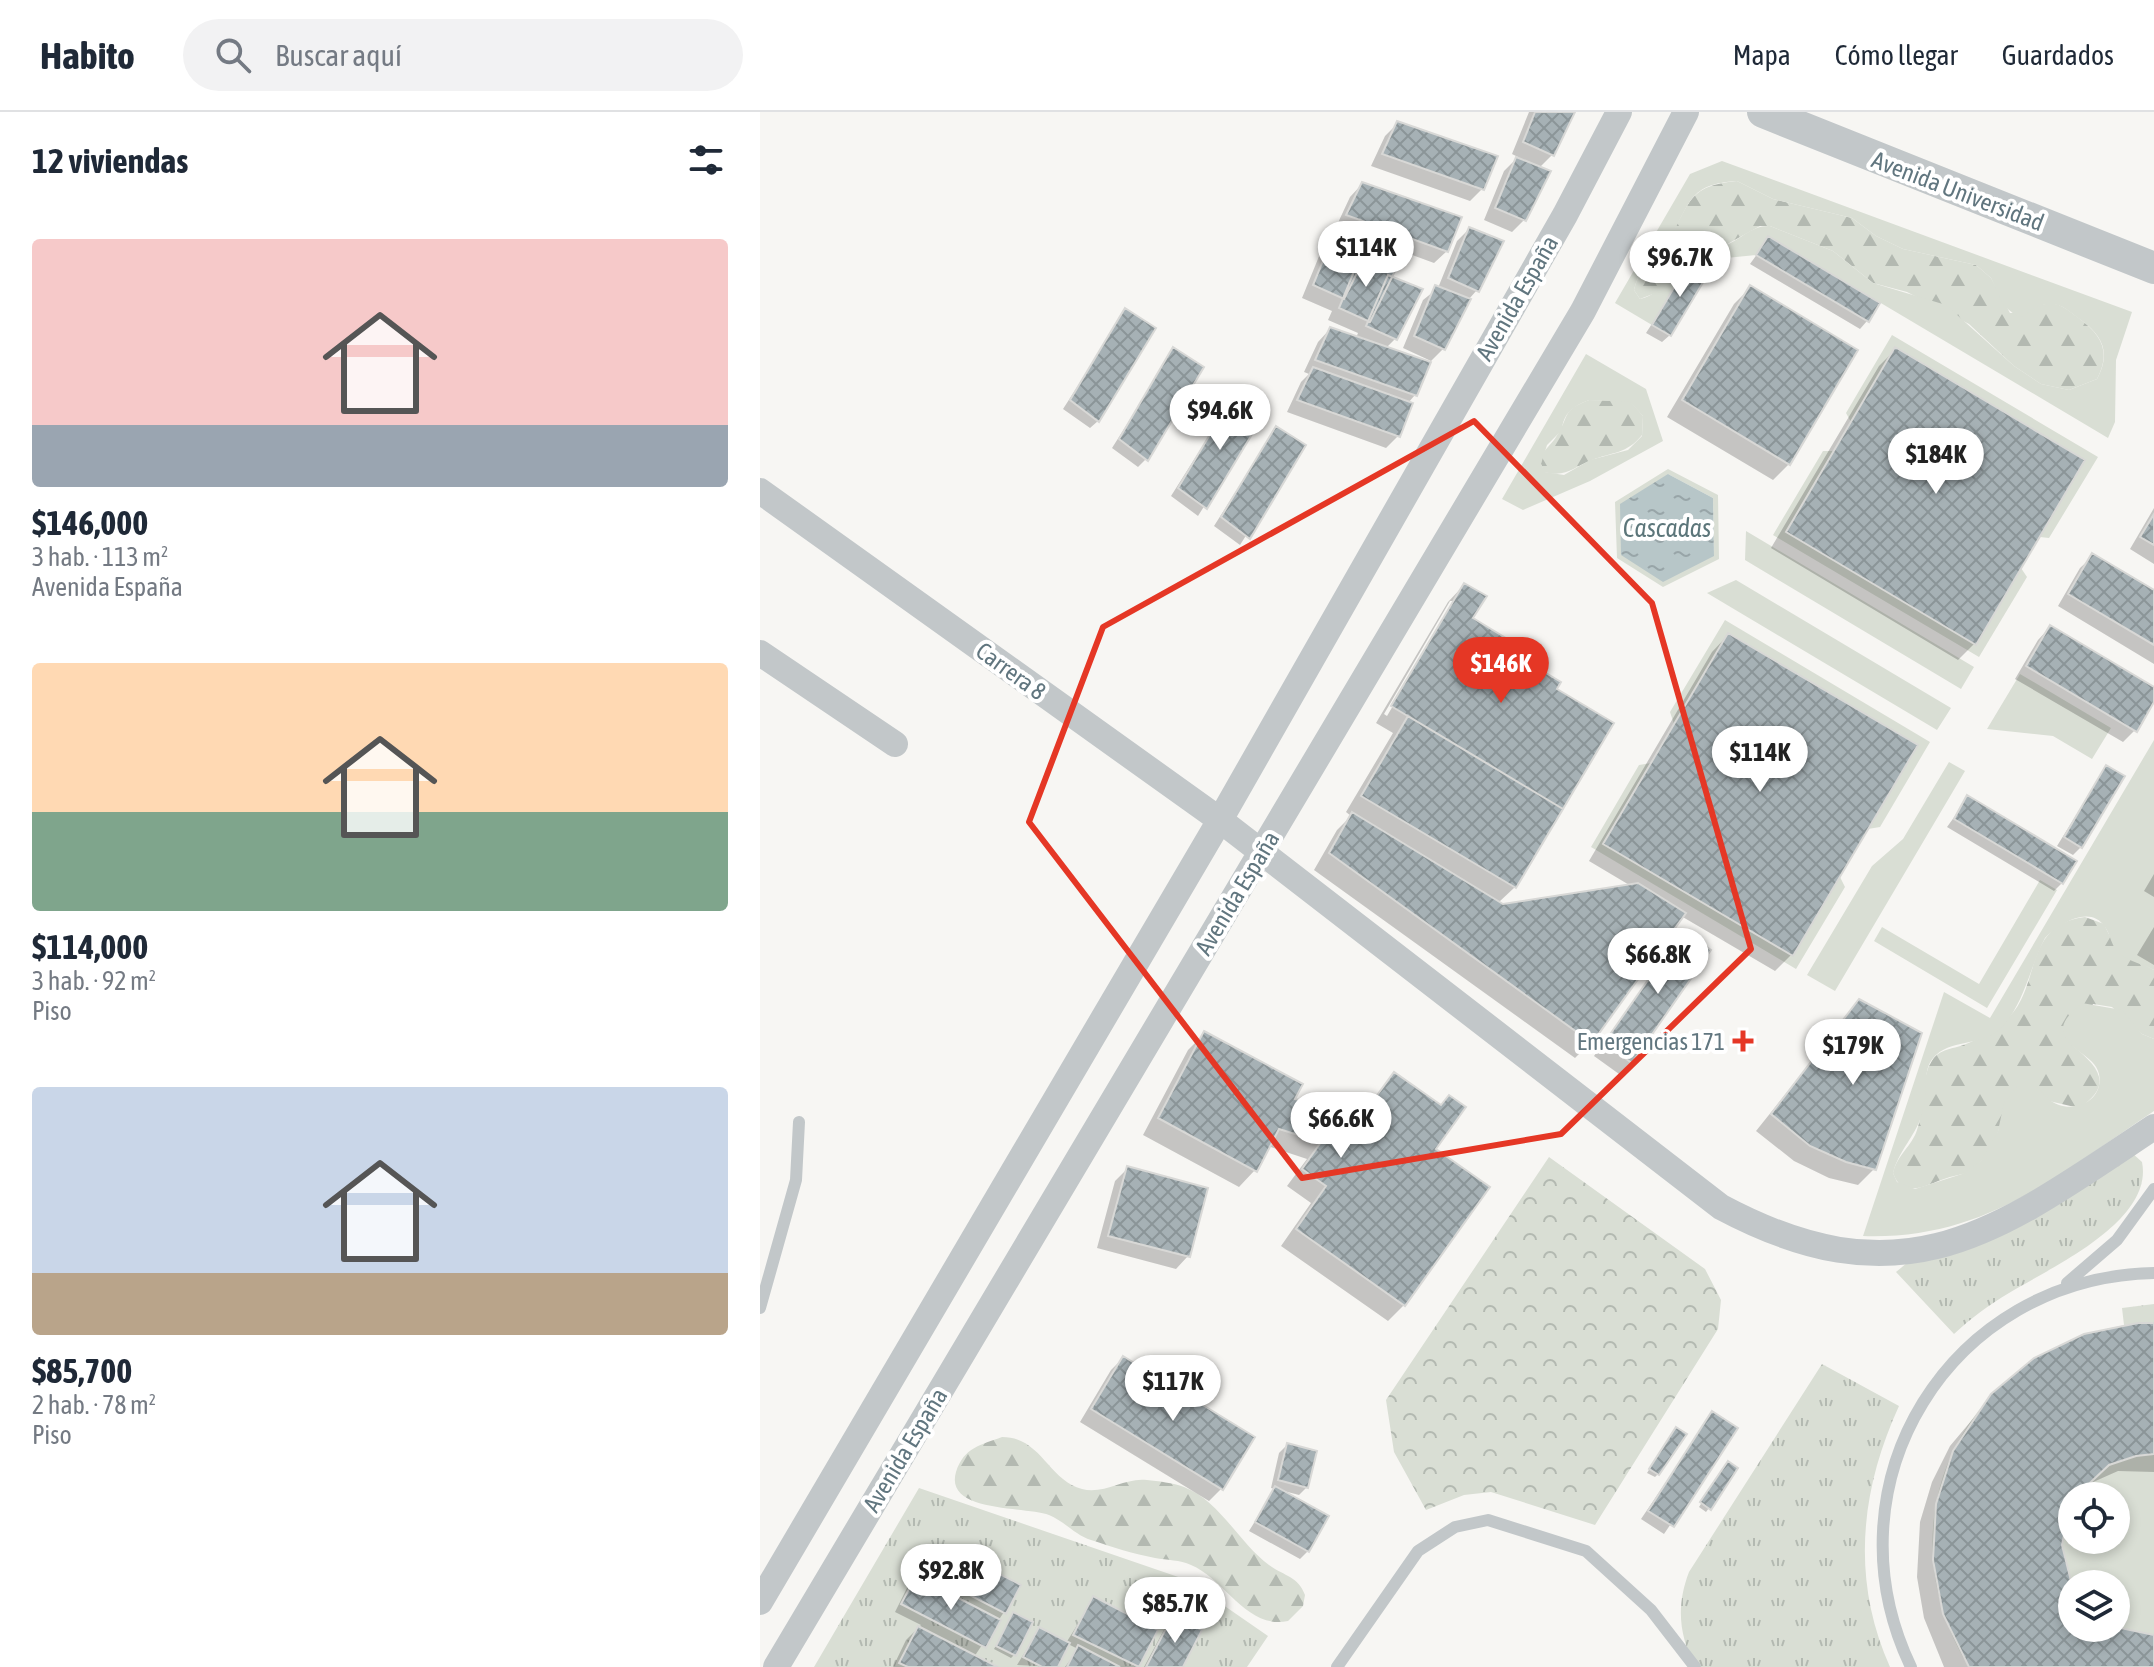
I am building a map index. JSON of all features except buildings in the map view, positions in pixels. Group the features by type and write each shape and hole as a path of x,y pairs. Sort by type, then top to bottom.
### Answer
{"street":[{"name":"Avenida España","path":"764,1586 1220,820 1565,215 1619,112"},
{"name":"Avenida España","path":"776,1667 1583,311 1686,112"},
{"name":"Avenida Universidad","path":"1763,112 2154,268"},
{"name":"Carrera 8","path":"760,491 1220,820 1721,1207 1758,1228 1804,1245 1835,1251 1893,1253 1962,1240 2016,1218 2154,1127"},
{"path":"760,653 895,744"}],"lane":[{"path":"760,1308 796,1180 799,1122"},
{"path":"1911,1667 1891,1613 1882,1563 1887,1495 1901,1446 1933,1386 1967,1347 2007,1316 2052,1292 2108,1250 2136,1218 2154,1189"},
{"path":"2052,1292 2101,1277 2154,1273"},
{"path":"1337,1667 1418,1551 1450,1529 1488,1520 1586,1551 1644,1602 1695,1667"}],"highlighted area":[{"path":"1474,421 1652,603 1751,949 1561,1134 1302,1178 1029,822 1103,627"}],"green space":[{"path":"1722,161 2132,312 2116,360 2115,422 2108,438 1768,236 1756,255 1726,258 1708,274 1689,263 1652,325 1615,303 1690,174","holes":["1737,181 1773,199 1852,218 1876,236 1903,249 1976,265 1991,278 2004,306 2019,318 2044,305 2062,307 2089,326 2099,339 2104,361 2097,379 2069,390 2041,384 2014,366 1946,305 1873,283 1833,251 1770,226 1752,230 1724,246 1686,253 1655,292 1640,299 1634,290 1640,274 1670,238 1688,205 1700,191 1709,186"]},
{"path":"1737,181 1773,199 1852,218 1876,236 1903,249 1976,265 1991,278 2010,313 2046,304 2064,308 2088,325 2099,338 2104,353 2097,379 2069,390 2041,384 2014,366 1969,324 1907,292 1873,283 1833,251 1770,226 1760,226 1722,247 1680,257 1658,292 1640,299 1634,290 1640,274 1669,238 1687,205 1709,187"},
{"path":"1892,335 2098,457 2049,538 2040,537 2084,460 1895,347 1851,422 1846,413"},
{"path":"1586,354 1646,389 1663,441 1590,481 1523,510 1502,499","holes":["1589,400 1630,402 1643,416 1642,436 1628,450 1590,460 1564,475 1545,472 1541,464 1547,445 1562,430 1567,415 1574,408"]},
{"path":"1589,400 1630,401 1643,416 1642,435 1625,449 1570,471 1559,474 1544,472 1541,464 1543,455 1567,415"},
{"path":"1823,451 1833,451 1786,532 2021,568 2027,577 1979,657 1773,535"},
{"name":"Cascadas","path":"1668,469 1718,495 1719,559 1663,587 1617,558 1615,502","holes":["1668,474 1713,498 1714,556"]},
{"path":"1746,531 1974,667 1961,689 1745,560"},
{"path":"1736,580 1951,708 1937,730 1707,593"},
{"path":"1725,620 1930,742 1880,827 1868,829 1917,745 1729,633 1674,724 1670,712"},
{"path":"2020,674 2111,728 2092,759 2053,736 1987,729"},
{"path":"2154,740 2154,970 2120,954 2105,927 2091,917 2066,922 2051,933 2045,938 2027,984 2003,1026 1987,1037 1952,1046 1932,1060 1927,1071 1922,1112 1893,1173 1897,1182 1915,1189 1962,1174 1981,1161 1998,1131 2004,1103 2017,1086 2036,1086 2052,1102 2067,1107 2082,1105 2094,1096 2100,1083 2096,1067 2064,1035 2064,1023 2082,1003 2122,1010 2142,1034 2154,1039 2154,1111 2052,1180 1983,1215 1946,1227 1907,1234 1863,1236 1944,992 1990,1018"},
{"path":"1949,762 1965,771 1835,991 1807,975 1872,866 1903,839"},
{"path":"1651,763 1604,844 1793,956 1840,877 1845,887 1796,969 1591,847 1639,765"},
{"path":"2040,880 2057,890 1987,1008 1874,941 1882,927 1979,984"},
{"path":"2085,917 2104,924 2119,947 2154,970 2154,1039 2142,1034 2112,1007 2093,1004 2073,1046 2090,1061 2099,1076 2096,1092 2090,1100 2079,1108 2049,1101 2001,1121 1982,1161 1962,1174 1916,1188 1897,1182 1893,1173 1917,1130 1927,1070 1933,1059 1941,1052 1976,1040 2008,1018 2018,1005 2042,944 2051,931 2065,922"},
{"path":"2131,1152 2142,1162 2141,1184 2132,1204 2116,1223 2072,1256 1987,1307 1954,1334 1896,1272 1913,1258"},
{"path":"1549,1157 1705,1269 1721,1300 1718,1329 1595,1525 1491,1492 1464,1495 1426,1510 1394,1452 1386,1400"},
{"path":"2154,1304 2154,1323 2124,1325 2122,1308"},
{"path":"2138,1323 2154,1323 2154,1667 1969,1667 1943,1610 1933,1553 1937,1498 1955,1447 1986,1402 2027,1365 2078,1338"},
{"path":"1822,1364 1899,1406 1876,1470 1865,1536 1869,1601 1890,1667 1695,1667 1685,1643 1681,1620 1682,1597 1689,1572"},
{"path":"1002,1437 1026,1444 1061,1477 1082,1489 1098,1490 1147,1480 1166,1482 1197,1493 1219,1512 1258,1556 1299,1584 1305,1595 1303,1606 1288,1621 1273,1622 1260,1618 1191,1565 1091,1540 1049,1515 989,1506 962,1495 956,1485 959,1464 974,1448"},
{"path":"919,1488 1187,1580 1268,1636 1247,1667 814,1667"}],"water":[{"name":"Cascadas","path":"1668,474 1713,498 1714,556 1663,582 1621,555 1620,504"}],"place":[{"name":"Emergencias 171","path":"1743,1041"}]}
